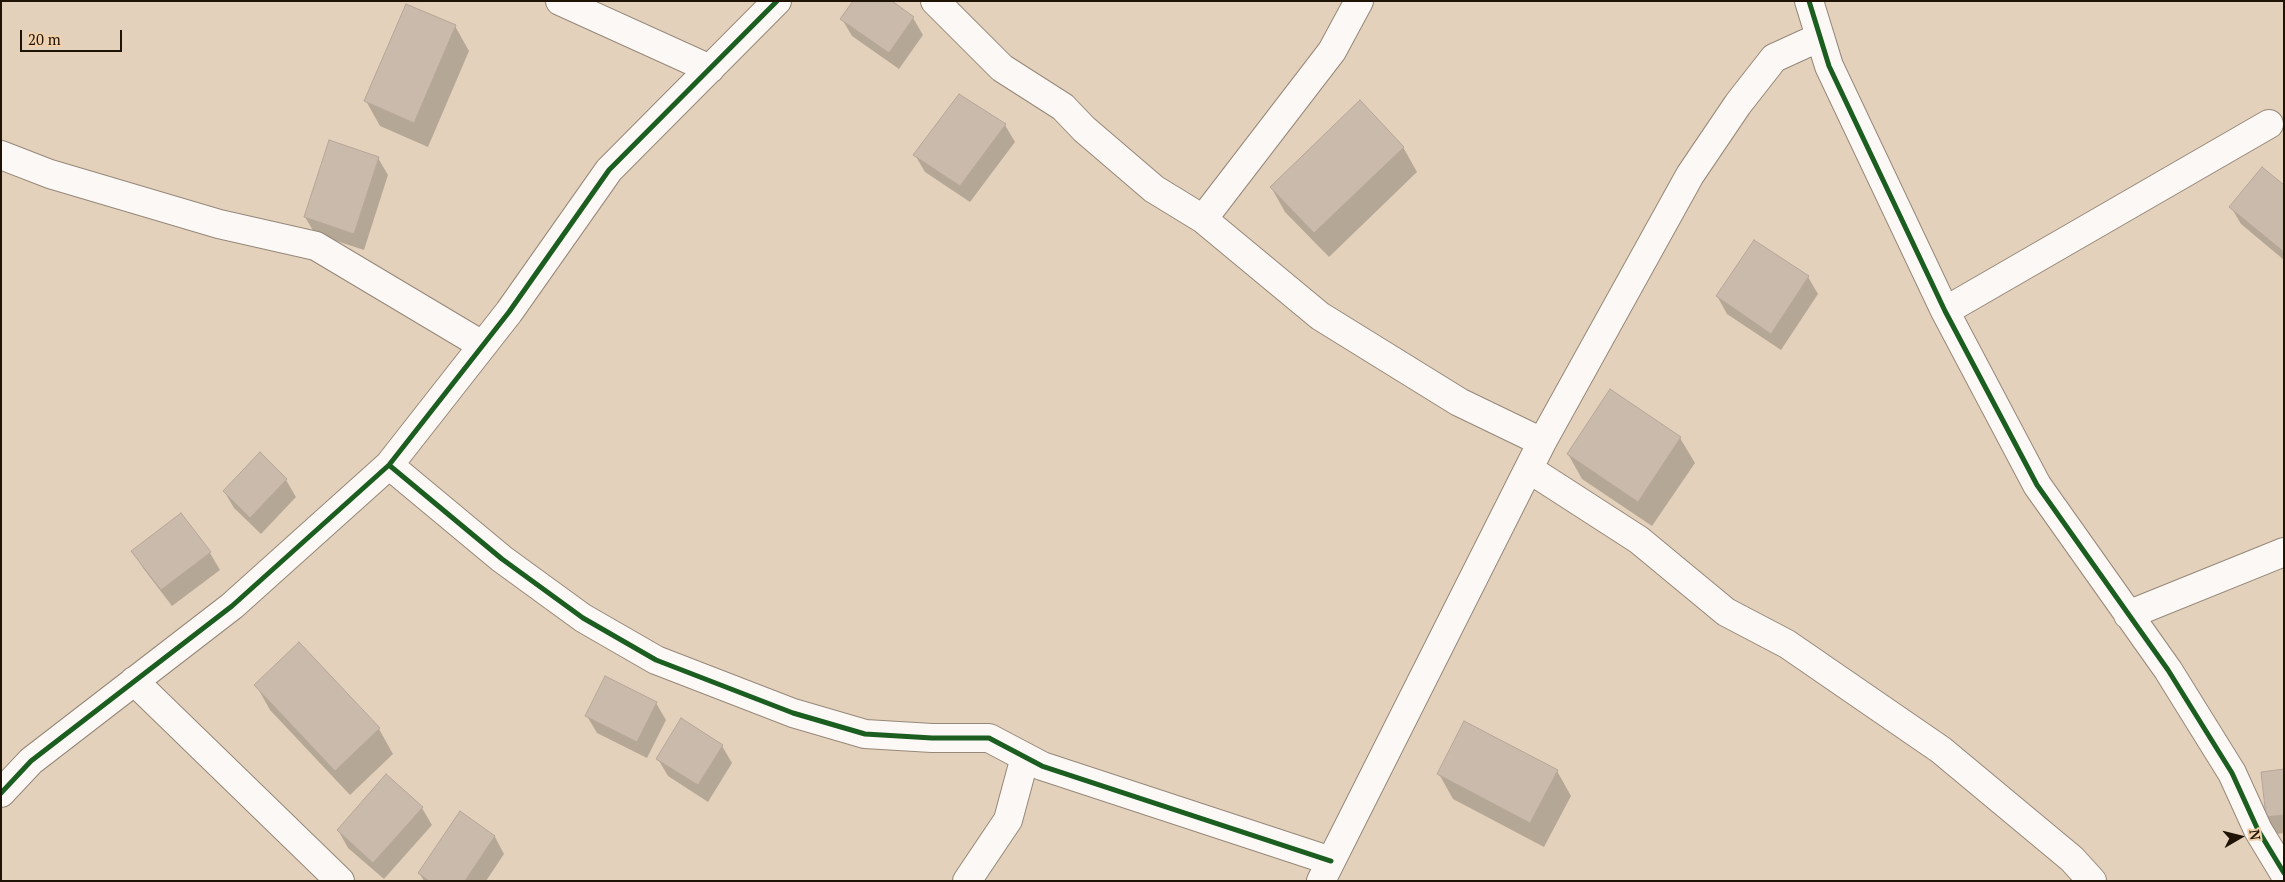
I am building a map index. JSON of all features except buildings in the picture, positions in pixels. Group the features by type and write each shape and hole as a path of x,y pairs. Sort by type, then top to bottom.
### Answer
{"street":[{"path":"560,1 710,69"},
{"path":"1,793 31,761 232,606 389,465 508,312 609,170 777,1"},
{"path":"935,1 1002,68 1063,107 1084,129 1154,189 1203,219 1320,316 1459,402 1542,442"},
{"path":"1203,219 1332,51 1360,1"},
{"path":"1809,1 1829,66 1945,311 2037,485 2168,670 2232,773 2258,830 2284,873"},
{"path":"389,465 502,559 583,618 656,660 793,713 865,734 932,738 989,738 1042,766 1326,871 1542,442 1690,175 1732,112 1774,58 1820,37"},
{"path":"1945,311 2269,124"},
{"path":"1,155 50,174 219,224 316,246 482,345"},
{"path":"1529,469 1639,540 1726,612 1787,644 1941,750 2072,859 2092,881"},
{"path":"2128,615 2284,552"},
{"path":"134,681 340,881"},
{"path":"967,881 1008,820 1025,757"}],"cycle path":[{"path":"1,793 31,761 232,606 389,465 509,312 609,170 777,1"},
{"path":"1809,1 1829,66 1945,311 2037,485 2168,670 2232,773 2258,830 2284,873"},
{"path":"389,465 502,559 583,618 656,660 793,713 865,734 932,738 989,738 1042,766 1331,861"}]}
